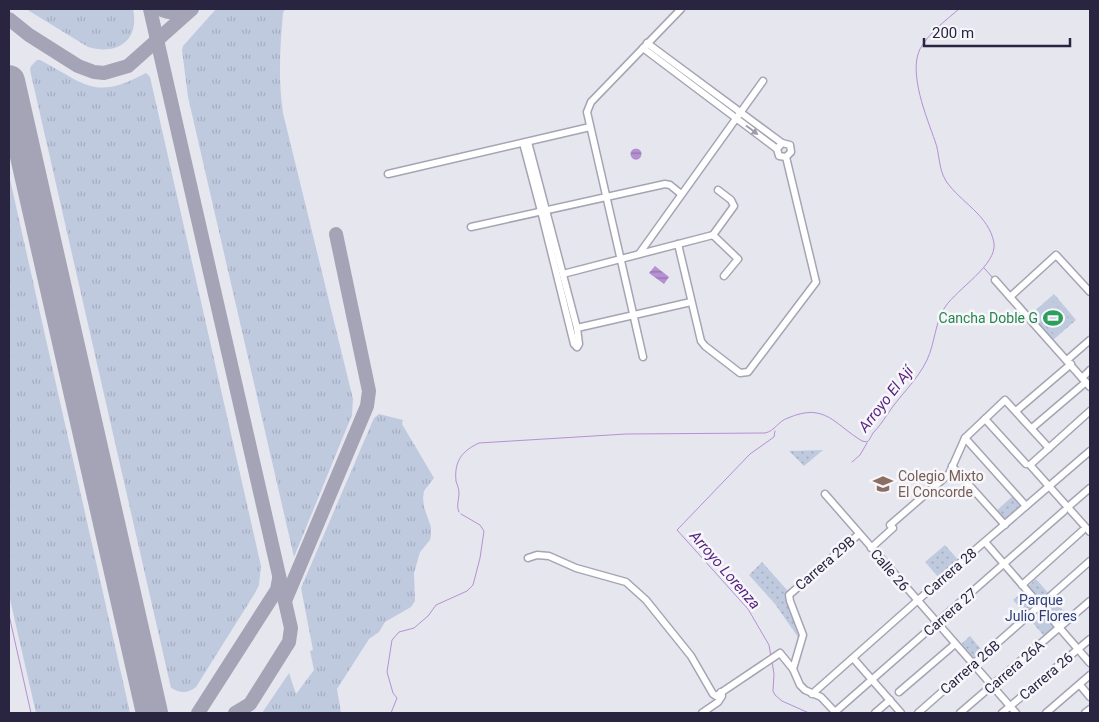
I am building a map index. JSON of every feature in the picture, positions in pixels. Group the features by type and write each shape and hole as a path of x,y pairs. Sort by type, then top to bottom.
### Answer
{"street":[{"path":"643,357 619,259 587,112 591,102 681,9"},
{"path":"645,46 779,146"},
{"path":"639,254 763,81"},
{"path":"388,174 590,127"},
{"path":"526,143 577,328 579,344 576,347 544,210"},
{"path":"779,146 786,143 791,149 789,156 786,157"},
{"path":"779,146 779,156 786,157"},
{"path":"678,244 702,344 740,373 744,373 751,368 816,282 786,157"},
{"path":"471,227 665,184 670,185 681,194"},
{"path":"563,274 712,235 734,206 731,200 718,190"},
{"path":"712,235 738,259 724,276"},
{"path":"1010,297 1056,255 1090,292"},
{"path":"995,280 1086,382"},
{"path":"577,328 692,302"},
{"path":"1016,411 1090,340"},
{"path":"1032,428 1086,382 1090,370"},
{"path":"871,548 949,474 965,438 1005,400 1049,448"},
{"path":"1028,465 1090,411"},
{"path":"985,419 1049,487 1066,509 1087,529 1022,585"},
{"path":"965,438 1026,506"},
{"name":"Carrera 28","path":"812,694 1090,452"},
{"path":"952,466 1005,525"},
{"name":"Carrera 27","path":"835,712 1090,488"},
{"name":"Calle 26","path":"825,494 1016,713"},
{"name":"Carrera 29B","path":"792,669 803,635 789,595 859,534"},
{"path":"985,542 1090,663"},
{"path":"528,558 537,555 550,556 576,568 626,582 646,600 686,650 716,696 780,653 792,669 800,685 812,694 821,697 835,712"},
{"name":"Carrera 26B","path":"918,713 1090,562"},
{"name":"Carrera 26A","path":"960,713 1090,601"},
{"name":"Carrera 26","path":"1002,713 1090,639"},
{"path":"900,692 955,644"},
{"path":"853,658 901,713"},
{"path":"1046,713 1090,676"},
{"path":"1080,684 1090,697"},
{"path":"702,713 718,702 722,696 721,692"},
{"path":"875,713 890,700"},
{"path":"1085,713 1090,709"}],"green space":[{"path":"26,9 133,9 133,29 124,43 117,47 99,49 88,47"},
{"path":"216,9 285,9 283,13 280,63 283,113 353,399 352,415 294,557 188,97 183,46"},
{"path":"37,60 80,82 102,88 114,86 146,73 150,77 261,566 259,585 255,593 196,687 187,692 171,688 30,70"},
{"path":"9,175 130,713 36,713 9,595"},
{"path":"1054,294 1076,320 1053,340 1030,315"},
{"name":"Cancha Doble G","path":"1052,301 1070,320 1054,334 1037,316"},
{"path":"379,414 403,420 402,424 434,478 424,491 424,507 431,527 431,535 430,540 420,552 414,573 415,601 411,607 385,622 379,632 369,639 337,689 341,713 262,713 289,673 296,694 314,670 310,651 313,650 301,588 374,418"},
{"path":"823,450 804,466 789,451"},
{"path":"1014,495 1024,507 1005,523 995,512"},
{"path":"945,545 959,561 939,578 925,562"},
{"path":"762,562 787,590 788,602 800,640 775,604 749,575"},
{"name":"Parque Julio Flores","path":"1036,579 1069,617 1045,637 1013,600"},
{"path":"1052,600 1067,617 1059,625 1044,608"},
{"path":"1040,611 1055,628 1046,635 1031,618"},
{"path":"970,636 984,653 974,662 959,646"}],"shaded area":[{"path":"634,149 638,149 641,154 640,158 634,159 631,156 631,152"},
{"path":"655,266 669,277 664,284 649,273"}],"waterway":[{"name":"Arroyo El Ají","path":"459,512 456,468 464,453 479,443 626,434 765,433 785,419 811,412 828,417 862,441 868,441 923,368 930,353 939,319 945,307 983,268 993,251 994,243 986,224 952,189 943,176 937,146 917,83 917,59 923,43 959,9"},
{"path":"984,268 993,278"},
{"name":"Arroyo Lorenza","path":"771,657 769,645 748,609 677,530 750,454 774,437 775,431"},
{"path":"852,462 860,455 867,443"},
{"name":"Arroyo El Ají","path":"391,713 397,698 393,693 387,672 392,640 399,632 414,628 428,616 436,605 467,591 473,585 484,531 480,525 461,514"},
{"path":"9,615 31,713"},
{"name":"Arroyo Lorenza","path":"772,661 774,674 773,691 775,695 782,701 809,713"}],"taxiway":[{"path":"150,9 291,628 289,642 250,704 235,713"},
{"path":"159,9 174,13 190,9"},
{"path":"9,19 29,35 78,66 94,72 104,73 128,66 192,9"},
{"path":"285,601 367,406 369,391 336,234"},
{"path":"198,713 277,590 279,579"},
{"path":"149,700 157,713"}],"runway":[{"path":"9,81 152,713"}],"place":[{"name":"Cancha Doble G","path":"1053,318"},
{"name":"Colegio Mixto El Concorde","path":"883,484"}]}
